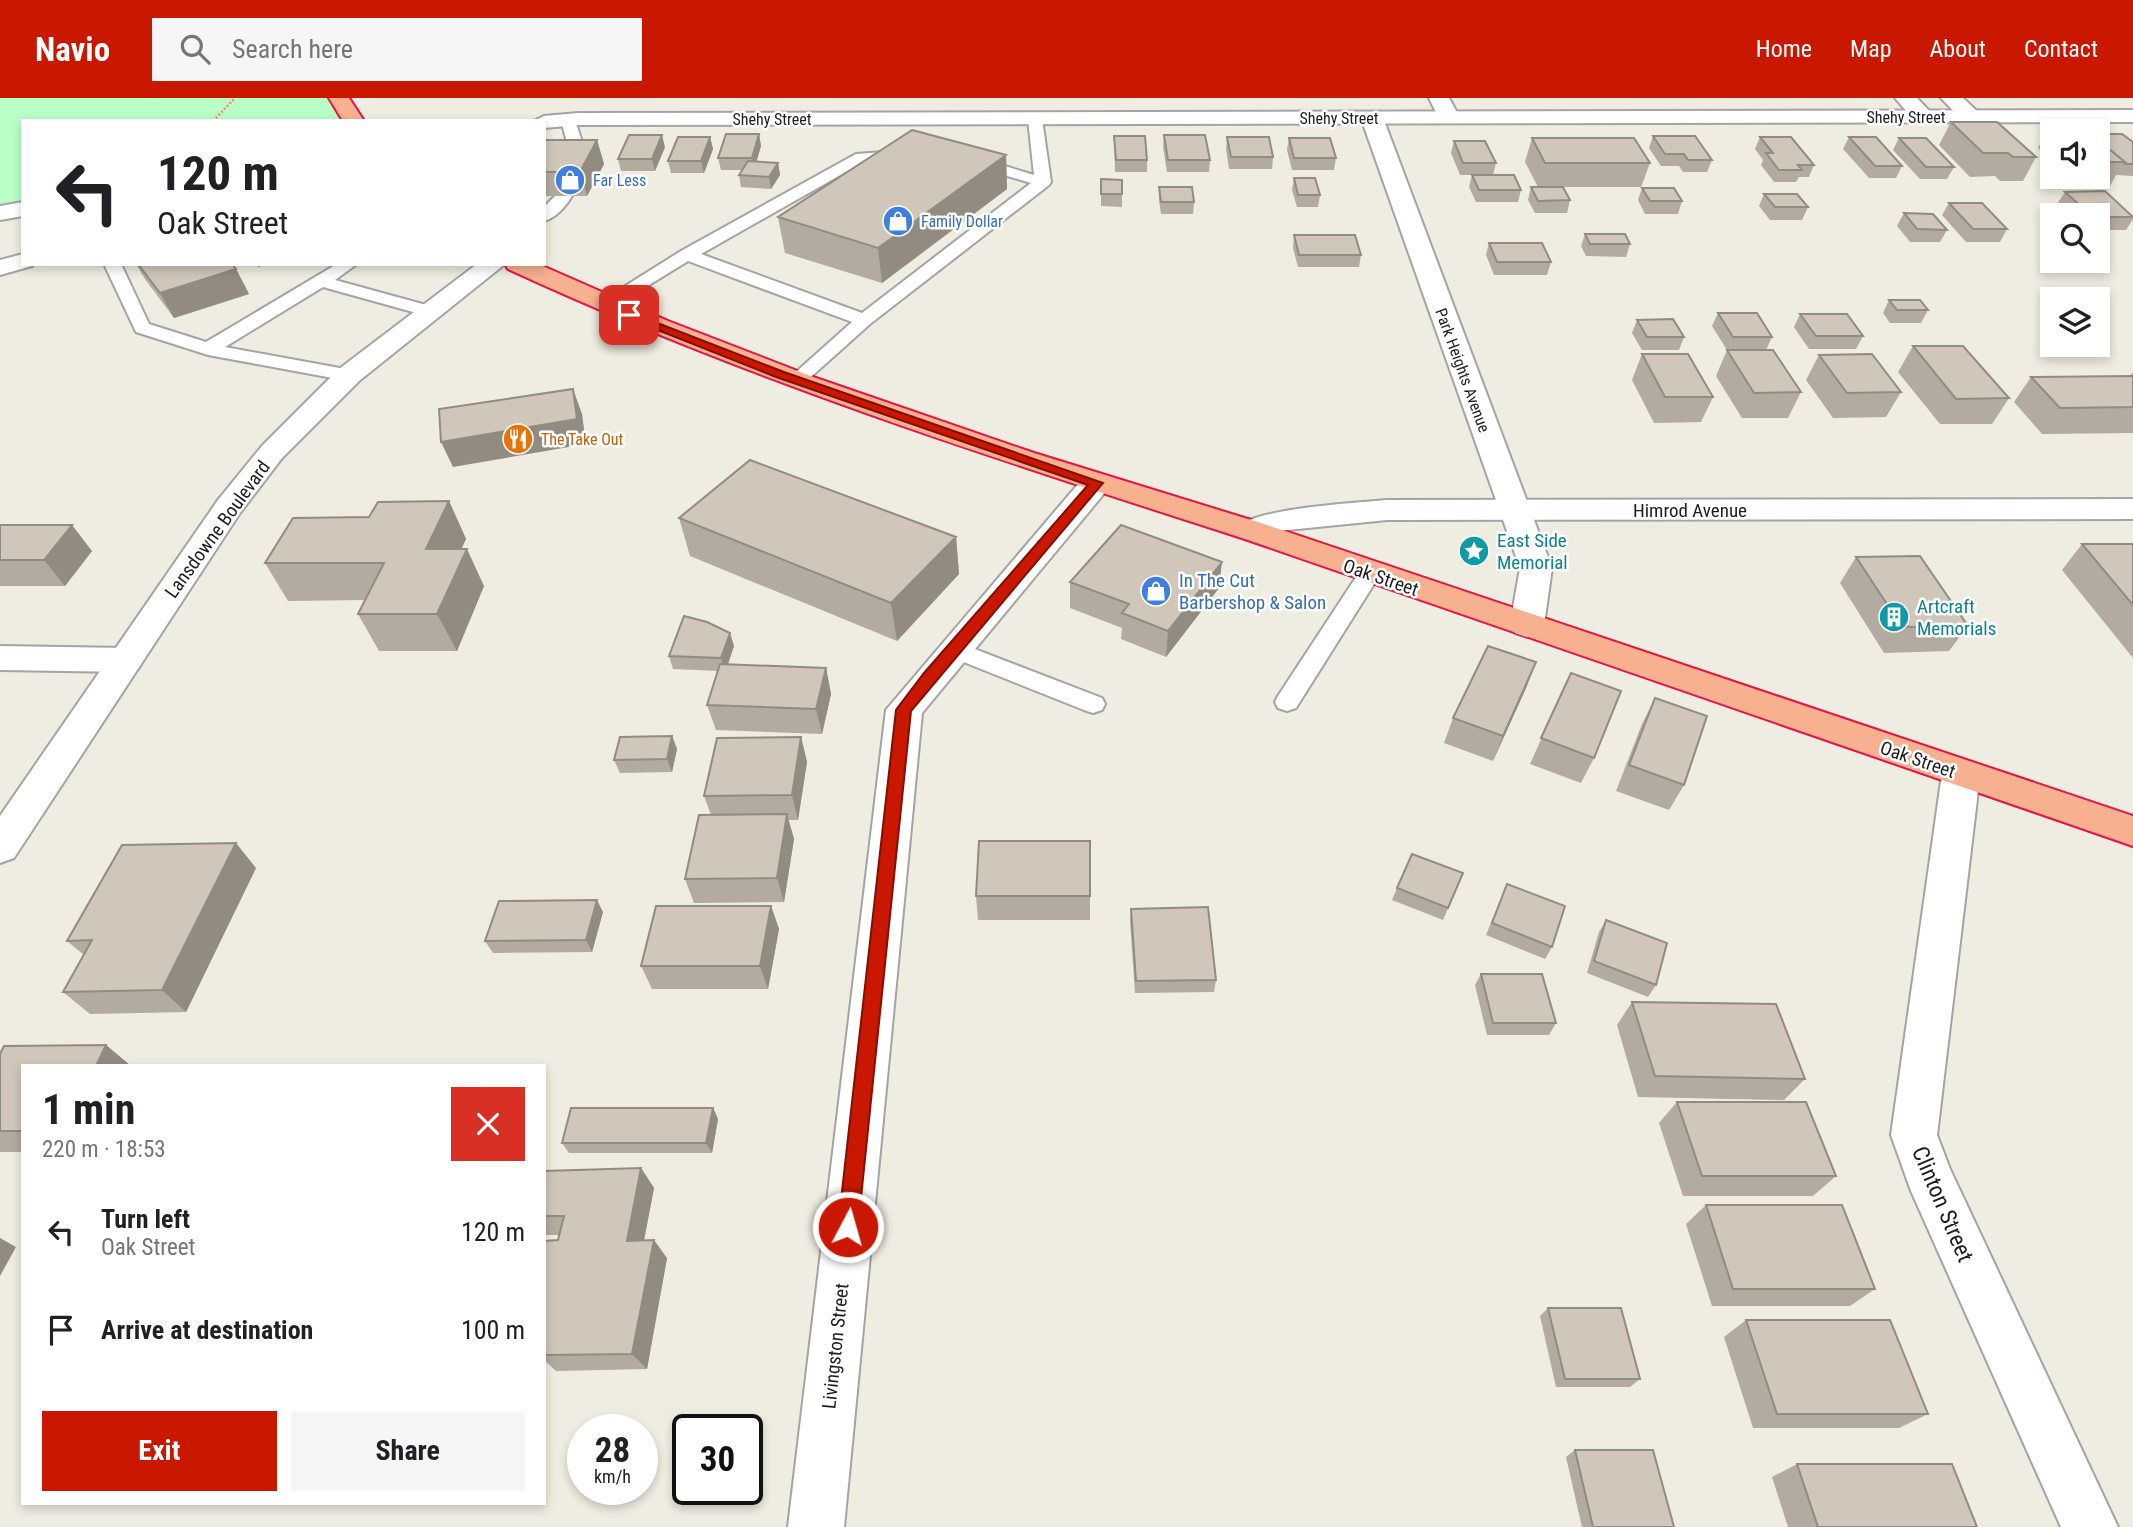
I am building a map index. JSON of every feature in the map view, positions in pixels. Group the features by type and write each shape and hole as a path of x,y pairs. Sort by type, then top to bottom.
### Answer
{"highway":[{"path":"339,98 353,119"},
{"name":"Oak Street","path":"521,266 677,336 796,380 1096,483 1250,530 2133,831"}],"street":[{"path":"1439,98 1449,118"},
{"path":"1905,98 1924,117"},
{"path":"1951,98 1972,117"},
{"name":"Shehy Street","path":"546,122 2133,116"},
{"name":"Park Heights Avenue","path":"1372,118 1536,568 1527,625"},
{"path":"0,213 21,209"},
{"path":"0,268 21,262"},
{"name":"Lansdowne Boulevard","path":"0,847 229,508 265,461 349,375 490,266"},
{"name":"Livingston Street","path":"816,1527 904,710 1096,483"},
{"name":"Himrod Avenue","path":"1250,530 1288,520 1387,510 2133,509"},
{"path":"0,658 126,660"},
{"name":"Clinton Street","path":"1961,774 1914,1135 1928,1175 2090,1527"}],"lane":[{"path":"1035,119 1043,183"},
{"path":"546,214 564,196 580,164 568,120"},
{"path":"604,305 861,157 925,151"},
{"path":"951,154 1043,183"},
{"path":"796,380 864,320 1043,183"},
{"path":"687,256 864,320"},
{"path":"113,266 142,328 208,349 349,375"},
{"path":"208,349 346,266"},
{"path":"320,281 431,312"},
{"path":"1287,702 1370,573"},
{"path":"954,649 1093,704"}],"path":[{"path":"215,119 235,98"}],"green space":[{"path":"0,98 339,98 353,119 21,119 21,209 0,213"}],"building":[{"path":"1951,122 1997,122 2036,157 1983,153"},
{"path":"912,130 1006,155 878,248 778,217"},
{"path":"726,134 759,134 752,158 718,158"},
{"path":"2110,134 2122,134 2133,142 2133,164 2125,162 2110,150"},
{"path":"629,135 662,135 652,159 618,159"},
{"path":"1164,135 1205,135 1210,160 1168,160"},
{"path":"1114,136 1145,136 1147,160 1116,160"},
{"path":"1653,136 1695,136 1712,160 1688,160 1684,154 1665,154"},
{"path":"678,137 710,137 701,161 668,161"},
{"path":"1227,137 1269,137 1273,157 1231,157"},
{"path":"1760,137 1791,137 1814,165 1798,165 1802,170 1779,170 1766,153 1773,153"},
{"path":"1849,137 1876,137 1902,166 1875,166"},
{"path":"1289,138 1330,138 1336,158 1294,158"},
{"path":"1532,138 1634,138 1650,163 1545,163"},
{"path":"1899,138 1926,138 1954,167 1926,167"},
{"path":"546,140 597,140 580,172 546,172"},
{"path":"1454,141 1485,141 1496,163 1463,163"},
{"path":"2110,150 2125,162 2110,162"},
{"path":"748,161 778,163 769,177 739,175"},
{"path":"1472,175 1514,175 1521,190 1479,190"},
{"path":"1294,178 1315,178 1320,195 1298,195"},
{"path":"1101,179 1122,180 1122,194 1101,194"},
{"path":"1159,187 1192,187 1194,202 1161,202"},
{"path":"1531,187 1563,187 1570,200 1538,201"},
{"path":"1642,188 1674,188 1682,201 1650,201"},
{"path":"2105,191 2133,217 2110,217 2110,203 2077,203 2065,192"},
{"path":"1764,194 1797,194 1808,207 1775,207"},
{"path":"1949,203 1982,203 2007,229 1973,229"},
{"path":"1904,213 1933,214 1947,230 1917,229"},
{"path":"1585,234 1625,234 1630,244 1590,244"},
{"path":"1294,235 1355,235 1361,255 1299,255"},
{"path":"1489,243 1542,243 1551,262 1497,262"},
{"path":"140,266 234,266 236,269 160,293"},
{"path":"1889,300 1920,300 1928,310 1897,310"},
{"path":"1718,313 1757,313 1772,337 1733,337"},
{"path":"1800,314 1847,314 1863,336 1816,336"},
{"path":"1673,319 1684,337 1647,337 1637,320"},
{"path":"1913,346 1963,346 2009,398 1956,399"},
{"path":"1727,350 1773,350 1801,392 1754,393"},
{"path":"1642,354 1688,354 1713,397 1665,397"},
{"path":"1872,354 1901,392 1847,393 1819,355"},
{"path":"2133,376 2133,407 2060,408 2031,377"},
{"path":"573,389 577,419 441,442 439,409"},
{"path":"750,460 956,537 891,603 679,518"},
{"path":"449,501 426,549 467,549 437,614 358,614 384,563 265,563 293,518 369,517 378,502"},
{"path":"0,525 72,525 44,560 0,560"},
{"path":"1121,525 1222,562 1168,631 1122,613 1129,604 1070,582"},
{"path":"2082,544 2133,544 2133,605"},
{"path":"1920,556 1968,626 1902,627 1856,557"},
{"path":"684,616 707,622 730,633 721,658 669,656"},
{"path":"1488,646 1536,662 1503,736 1453,718"},
{"path":"720,664 826,668 816,709 707,705"},
{"path":"1571,673 1621,691 1594,758 1541,738"},
{"path":"1655,698 1707,716 1684,785 1629,765"},
{"path":"672,736 667,759 614,760 620,737"},
{"path":"801,737 792,795 704,796 717,738"},
{"path":"787,814 777,878 685,879 699,815"},
{"path":"979,841 1090,841 1090,896 976,896"},
{"path":"236,843 162,990 63,992 92,940 67,941 122,845"},
{"path":"1412,854 1463,873 1448,908 1397,888"},
{"path":"1507,884 1565,906 1552,947 1492,923"},
{"path":"597,900 586,940 485,941 499,901"},
{"path":"656,906 771,906 760,966 641,966"},
{"path":"1208,907 1216,980 1136,981 1131,909"},
{"path":"1606,920 1667,943 1656,985 1594,961"},
{"path":"1481,974 1542,974 1556,1023 1493,1023"},
{"path":"1632,1002 1776,1004 1805,1079 1655,1076"},
{"path":"106,1045 97,1064 21,1064 21,1131 0,1131 0,1054 4,1046"},
{"path":"1677,1102 1806,1102 1836,1176 1702,1176"},
{"path":"571,1108 713,1108 706,1143 562,1143"},
{"path":"641,1168 627,1241 654,1240 632,1354 546,1355 546,1241 558,1240 564,1216 546,1216 546,1171"},
{"path":"1706,1205 1842,1205 1875,1289 1733,1289"},
{"path":"1548,1308 1621,1308 1640,1379 1565,1379"},
{"path":"1746,1320 1890,1320 1928,1414 1777,1414"},
{"path":"1575,1450 1653,1450 1674,1527 1593,1527"},
{"path":"1797,1464 1952,1464 1977,1527 1818,1527"}],"place":[{"name":"Far Less","path":"570,180"},
{"name":"Family Dollar","path":"898,221"},
{"name":"The Take Out","path":"518,439"},
{"name":"East Side Memorial","path":"1474,551"},
{"name":"In The Cut Barbershop & Salon","path":"1156,591"},
{"name":"Artcraft Memorials","path":"1894,617"}],"route":[{"path":"629,315 780,375 1096,483 1046,545 929,677 904,710 848,1227"}]}
